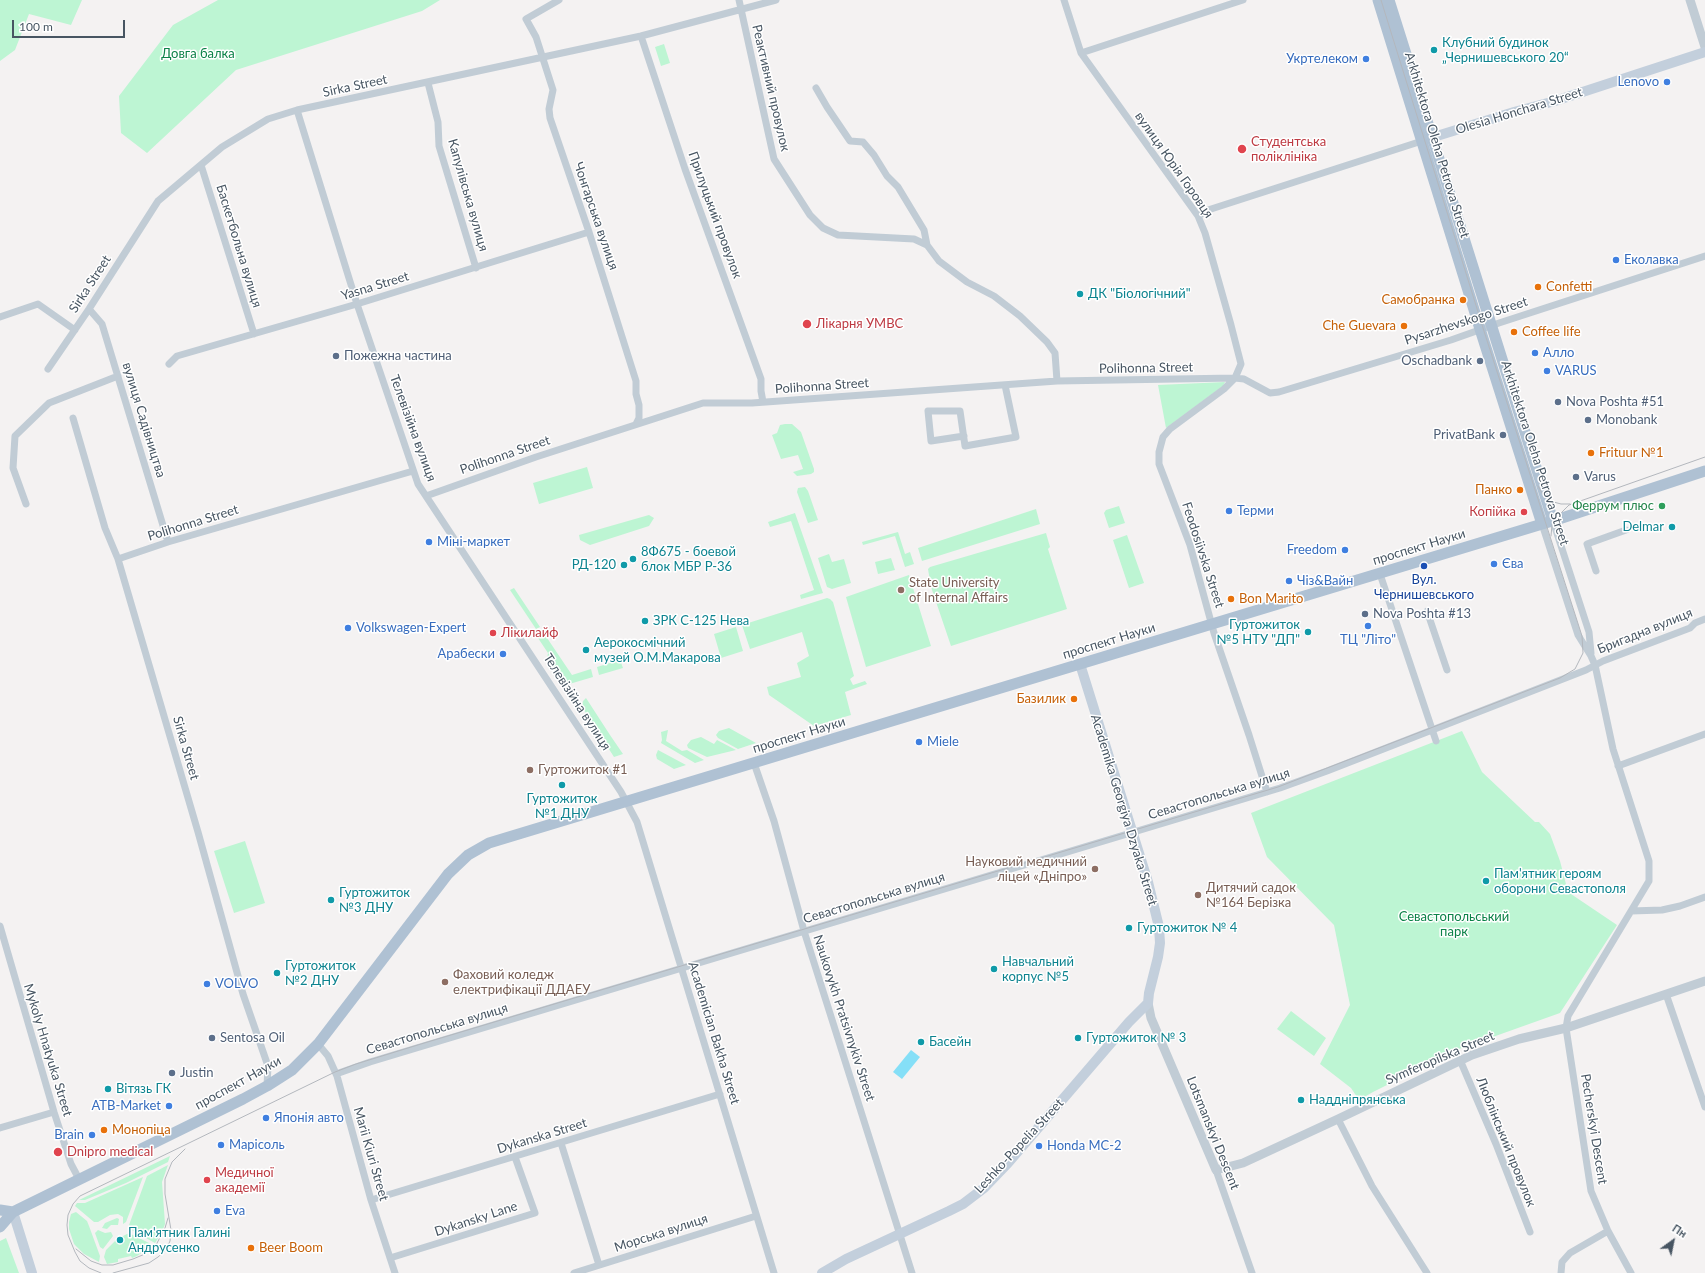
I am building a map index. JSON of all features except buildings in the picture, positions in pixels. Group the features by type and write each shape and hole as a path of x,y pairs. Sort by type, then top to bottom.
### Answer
{"main road":[{"name":"Arkhitektora Oleha Petrova Street","path":"1378,0 1491,325 1553,521"},
{"name":"Arkhitektora Oleha Petrova Street","path":"1388,0 1480,329 1542,524"},
{"name":"Olesia Honchara Street","path":"1426,139 1555,101 1705,52"},
{"name":"проспект Науки","path":"0,1227 13,1212 267,1086 292,1070 318,1044 434,892 463,859 489,843 1380,574 1553,521 1705,471"},
{"name":"Academika Georgiya Dzyaka Street","path":"1080,664 1131,833 1148,882 1159,926 1160,943 1148,1003"},
{"name":"Leshko-Popelia Street","path":"822,1273 846,1259 963,1204 984,1188 1008,1163 1129,1022 1148,1003"},
{"path":"0,1210 13,1212 32,1273"}],"street":[{"name":"Чонгарська вулиця","path":"559,0 526,19 536,37 554,90 549,109 550,118 589,232 636,381 636,394 639,406 639,418 636,424"},
{"name":"Реактивний провулок","path":"739,0 774,159 810,215 823,228 838,235 914,239 927,245"},
{"name":"Sirka Street","path":"48,369 89,309 158,201 222,147 268,119 298,110 641,36 776,0"},
{"name":"вулиця Юрія Горовця","path":"1064,0 1081,53 1198,216 1205,233 1241,364 1235,378"},
{"path":"1081,53 1243,0"},
{"path":"1690,0 1705,47"},
{"name":"Прилуцький провулок","path":"641,36 685,169 761,379 763,402"},
{"name":"Капулівська вулиця","path":"428,83 438,122 439,146 476,268"},
{"path":"816,88 850,141 863,142 874,155 887,176 898,187 924,230 927,245 939,261 967,282 994,296 1020,316 1047,342 1054,353 1057,381"},
{"name":"Телевізійна вулиця","path":"298,110 357,304 418,484 627,802"},
{"name":"Olesia Honchara Street","path":"1198,216 1208,210 1426,139"},
{"name":"Баскетбольна вулиця","path":"201,165 254,334"},
{"name":"Yasna Street","path":"169,364 176,356 357,304 589,232"},
{"name":"Pysarzhevskogo Street","path":"1235,378 1244,380 1270,393 1279,392 1423,349 1491,325 1705,256"},
{"path":"0,317 38,304 75,330"},
{"name":"вулиця Садівництва","path":"89,309 102,324 168,542"},
{"path":"26,504 13,468 15,436 49,403 118,376"},
{"name":"Polihonna Street","path":"426,496 536,456 704,403 763,402 1057,381 1235,378"},
{"name":"Feodosiivska Street","path":"1235,378 1224,389 1170,429 1163,437 1159,452 1159,464 1190,545 1212,624 1267,792"},
{"path":"964,436 931,441 928,411 960,411 964,436 965,446 1016,437 1005,385"},
{"name":"Sirka Street","path":"73,418 105,528 118,559 198,832 243,994 268,1066 267,1086"},
{"name":"Polihonna Street","path":"118,559 168,542 413,471"},
{"path":"1553,521 1588,632 1591,656"},
{"name":"Arkhitektora Oleha Petrova Street","path":"1542,524 1578,635 1595,665 1618,766 1643,841 1650,872 1649,881 1568,1016 1566,1028"},
{"path":"1596,571 1587,544 1626,530"},
{"path":"1380,574 1436,741"},
{"path":"1427,611 1447,670"},
{"name":"Бригадна вулиця","path":"1595,665 1690,628 1696,623 1705,620"},
{"name":"Севастопольська вулиця","path":"336,1074 1308,779 1586,670 1595,665"},
{"path":"1618,766 1705,734"},
{"name":"Naukovykh Pratsivnykiv Street","path":"754,763 774,821 804,931 900,1234"},
{"name":"Academician Bakha Street","path":"627,802 637,822 774,1273"},
{"path":"1631,911 1662,910 1680,906 1705,897"},
{"name":"Mykoly Hnatyuka Street","path":"0,926 54,1112 71,1164 79,1179"},
{"path":"0,957 8,955"},
{"name":"Symferopilska Street","path":"1216,1170 1243,1163 1460,1060 1519,1039 1566,1028 1705,981"},
{"path":"1666,994 1705,1107"},
{"name":"Lotsmanskyi Descent","path":"1148,1003 1151,1018 1216,1170 1252,1273"},
{"name":"Pecherskyi Descent","path":"1566,1028 1591,1190 1608,1231 1631,1273"},
{"name":"Marii Kiuri Street","path":"318,1044 328,1056 336,1074 371,1200 395,1273"},
{"name":"Люблінський провулок","path":"1460,1060 1496,1144 1530,1232"},
{"name":"Dykanska Street","path":"371,1200 720,1094"},
{"path":"0,1128 54,1112"},
{"path":"1338,1119 1372,1186 1427,1273"},
{"path":"561,1143 599,1265"},
{"name":"Dykansky Lane","path":"390,1258 535,1213 515,1157"},
{"name":"Морська вулиця","path":"574,1273 756,1216"},
{"path":"1561,1273 1562,1262 1570,1253 1608,1231"},
{"path":"900,1234 912,1273"}],"green space":[{"path":"0,0 82,0 71,25 29,14 15,50 0,61"},
{"name":"Довга балка","path":"218,0 440,0 422,11 236,70 147,153 121,133 119,96 173,25"},
{"path":"664,44 670,63 661,66 655,47"},
{"path":"1225,382 1223,386 1166,428 1158,385"},
{"path":"792,424 801,432 814,469 814,472 811,474 797,476 793,472 803,469 798,455 781,459 772,435 777,433 780,425"},
{"path":"587,467 593,488 539,504 533,483"},
{"path":"805,487 808,491 818,520 808,523 797,492 798,488"},
{"path":"1119,506 1125,523 1109,528 1104,513 1106,510"},
{"path":"1036,509 1040,524 922,561 918,548"},
{"path":"795,513 823,593 801,599 800,595 814,590 791,521 770,527 768,522"},
{"path":"649,515 654,518 649,526 590,545 580,540 579,535"},
{"path":"898,532 905,554 910,552 914,564 905,567 895,536 863,545 862,542"},
{"path":"1046,533 1050,547 1048,549 1067,609 951,646 931,587 928,569 930,567"},
{"path":"1127,535 1144,583 1129,588 1113,540"},
{"path":"829,554 832,562 844,559 851,583 832,589 827,587 818,558"},
{"path":"891,558 895,570 878,574 875,562"},
{"path":"909,575 931,646 866,667 846,597"},
{"path":"514,588 540,627 536,629 510,590"},
{"path":"827,598 833,602 854,676 850,679 853,685 865,681 867,684 845,692 851,715 814,726 769,695 767,687 801,677 797,663 809,656 802,632 750,649 742,625"},
{"path":"736,627 743,651 721,658 714,634"},
{"path":"541,629 572,675 591,669 593,677 566,685 563,684 547,659 548,653 538,638 541,636 537,631"},
{"path":"620,660 623,668 599,675 597,667"},
{"path":"586,698 623,754 614,757 582,707 583,701"},
{"path":"729,728 756,743 738,749 718,738 716,735 719,731"},
{"path":"668,730 666,741 682,751 687,750 704,760 695,763 661,743 661,732"},
{"name":"Севастопольський парк","path":"1462,731 1482,772 1535,822 1539,822 1550,834 1560,861 1568,892 1617,925 1560,1013 1459,1049 1359,1100 1351,1088 1320,1064 1350,1005 1334,925 1267,857 1251,813"},
{"path":"701,737 714,744 717,740 736,750 707,757 688,748 687,745 691,740"},
{"path":"658,750 686,765 674,769 657,759 656,755"},
{"path":"245,841 265,903 234,913 214,851"},
{"path":"1291,1011 1326,1038 1314,1056 1277,1029"},
{"path":"170,1156 168,1162 126,1183 85,1200 79,1200"},
{"path":"168,1165 162,1182 165,1224 155,1243 133,1231 129,1225 147,1176"},
{"path":"143,1177 126,1222 123,1224 123,1217 118,1214 110,1215 98,1222 94,1222 75,1206 77,1203 85,1203"},
{"path":"76,1212 87,1221 100,1256 99,1262 84,1254 74,1244 69,1229 69,1222 71,1214"},
{"path":"117,1218 119,1219 118,1225 111,1225 107,1229 102,1228 105,1223"},
{"path":"98,1230 105,1233 111,1232 113,1236 103,1249 100,1247 95,1233"},
{"path":"129,1233 153,1245 137,1256 118,1259 118,1262 107,1264 104,1257 106,1250 117,1239"},
{"path":"6,1238 19,1273 0,1273 0,1241"}],"water":[{"path":"911,1050 920,1057 902,1079 893,1072"}],"tram line":[{"path":"101,1273 89,1268 80,1261 68,1235 68,1215 73,1204 80,1196 335,1072 421,1044 1278,787 1560,678 1575,669 1583,653 1582,636 1483,328 1381,0"},
{"path":"1551,536 1552,525 1556,518 1569,505 1705,457"},
{"path":"1538,486 1544,496 1550,501 1561,504 1570,504"},
{"path":"113,1273 149,1263 166,1250 170,1241 171,1230 165,1194 165,1179 172,1162 185,1149"},
{"path":"76,1249 91,1261 102,1265 113,1265 133,1259 145,1254 156,1245 165,1228 168,1218"}],"place":[{"name":"Клубний будинок „Чернишевського 20“","path":"1434,50"},
{"name":"Укртелеком","path":"1366,59"},
{"name":"Lenovo","path":"1667,82"},
{"name":"Студентська поліклініка","path":"1242,149"},
{"name":"Еколавка","path":"1616,260"},
{"name":"Confetti","path":"1538,287"},
{"name":"ДК \"Біологічний\"","path":"1080,294"},
{"name":"Самобранка","path":"1463,300"},
{"name":"Лікарня УМВС","path":"807,324"},
{"name":"Che Guevara","path":"1404,326"},
{"name":"Coffee life","path":"1514,332"},
{"name":"Алло","path":"1535,353"},
{"name":"Пожежна частина","path":"336,356"},
{"name":"Oschadbank","path":"1480,361"},
{"name":"VARUS","path":"1547,371"},
{"name":"Nova Poshta #51","path":"1558,402"},
{"name":"Monobank","path":"1588,420"},
{"name":"PrivatBank","path":"1503,435"},
{"name":"Frituur №1","path":"1591,453"},
{"name":"Varus","path":"1576,477"},
{"name":"Панко","path":"1520,490"},
{"name":"Феррум плюс","path":"1662,506"},
{"name":"Терми","path":"1229,511"},
{"name":"Копійка","path":"1524,512"},
{"name":"Delmar","path":"1672,527"},
{"name":"Міні-маркет","path":"429,542"},
{"name":"Freedom","path":"1345,550"},
{"name":"8Ф675 - боевой блок МБР Р-36","path":"633,559"},
{"name":"Єва","path":"1494,564"},
{"name":"РД-120","path":"624,565"},
{"name":"Вул. Чернишевського","path":"1424,566"},
{"name":"Чіз&Вайн","path":"1289,581"},
{"name":"State University of Internal Affairs","path":"901,590"},
{"name":"Bon Marito","path":"1231,599"},
{"name":"Nova Poshta #13","path":"1365,614"},
{"name":"ЗРК С-125 Нева","path":"645,621"},
{"name":"ТЦ \"Літо\"","path":"1368,626"},
{"name":"Volkswagen-Expert","path":"348,628"},
{"name":"Гуртожиток №5 НТУ \"ДП\"","path":"1308,632"},
{"name":"Лікилайф","path":"493,633"},
{"name":"Аерокосмічний музей О.М.Макарова","path":"586,650"},
{"name":"Арабески","path":"503,654"},
{"name":"Базилик","path":"1074,699"},
{"name":"Miele","path":"919,742"},
{"name":"Гуртожиток #1","path":"530,770"},
{"name":"Гуртожиток №1 ДНУ","path":"562,785"},
{"name":"Науковий медичний ліцей «Дніпро»","path":"1095,869"},
{"name":"Пам'ятник героям оборони Севастополя","path":"1486,881"},
{"name":"Дитячий садок №164 Берізка","path":"1198,895"},
{"name":"Гуртожиток №3 ДНУ","path":"331,900"},
{"name":"Гуртожиток № 4","path":"1129,928"},
{"name":"Навчальний корпус №5","path":"994,969"},
{"name":"Гуртожиток №2 ДНУ","path":"277,973"},
{"name":"Фаховий коледж електрифікації ДДАЕУ","path":"445,982"},
{"name":"VOLVO","path":"207,984"},
{"name":"Sentosa Oil","path":"212,1038"},
{"name":"Гуртожиток № 3","path":"1078,1038"},
{"name":"Басейн","path":"921,1042"},
{"name":"Justin","path":"172,1073"},
{"name":"Вітязь ГК","path":"108,1089"},
{"name":"Наддніпрянська","path":"1301,1100"},
{"name":"ATB-Market","path":"169,1106"},
{"name":"Японія авто","path":"266,1118"},
{"name":"Монопіца","path":"104,1130"},
{"name":"Brain","path":"92,1135"},
{"name":"Марісоль","path":"221,1145"},
{"name":"Honda МС-2","path":"1039,1146"},
{"name":"Dnipro medical","path":"58,1152"},
{"name":"Медичної академії","path":"207,1180"},
{"name":"Eva","path":"217,1211"},
{"name":"Пам'ятник Галині Андрусенко","path":"120,1240"},
{"name":"Beer Boom","path":"251,1248"}]}
